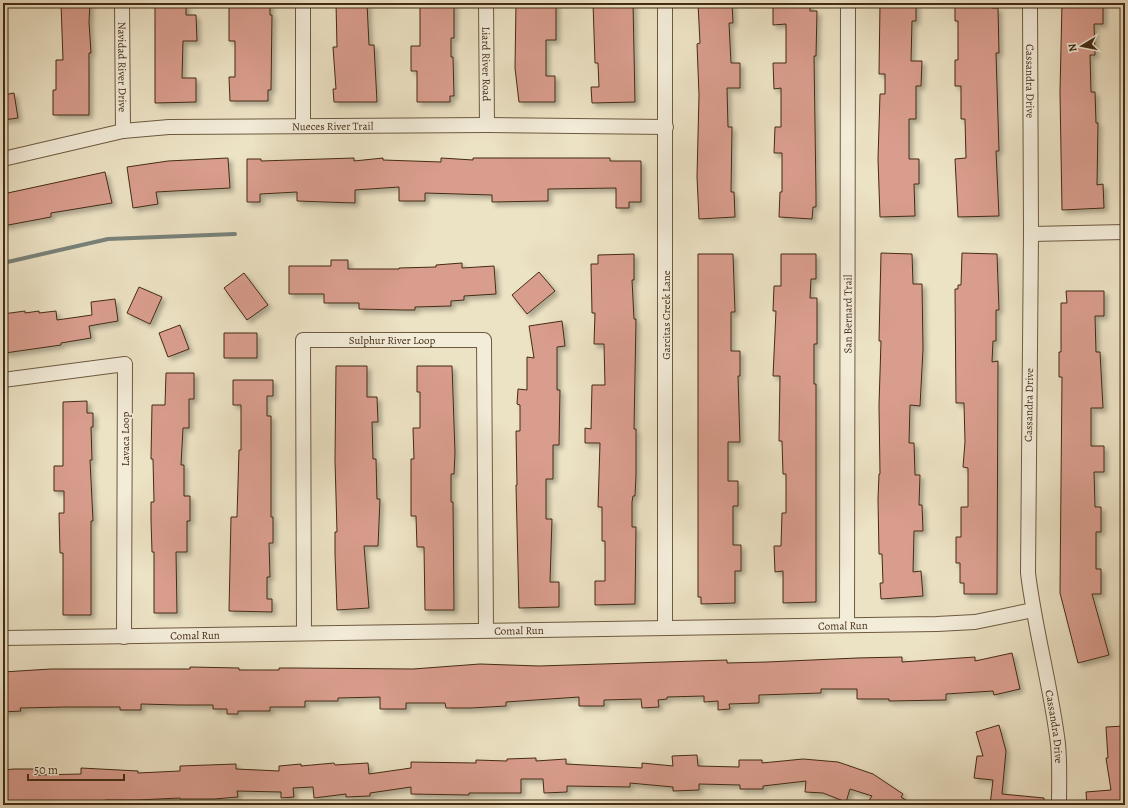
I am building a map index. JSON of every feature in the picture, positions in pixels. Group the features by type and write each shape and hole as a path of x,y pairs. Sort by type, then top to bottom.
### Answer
{"street":[{"name":"Navidad River Drive","path":"122,3 123,131"},
{"path":"303,3 303,126"},
{"name":"Liard River Road","path":"486,3 487,126"},
{"name":"Garcitas Creek Lane","path":"665,3 665,627"},
{"name":"San Bernard Trail","path":"847,625 848,3"},
{"name":"Cassandra Drive","path":"1030,3 1031,234 1028,573 1033,610 1056,730 1058,746 1059,805"},
{"name":"Nueces River Trail","path":"3,159 123,131 187,126 666,127"},
{"path":"1031,234 1125,232"},
{"name":"Sulphur River Loop","path":"304,633 303,340 484,340 486,630"},
{"name":"Lavaca Loop","path":"3,380 125,364 124,637"},
{"name":"Comal Run","path":"3,638 975,622 1033,610"}],"building":[{"path":"61,3 90,3 89,22 91,53 89,53 89,115 53,115 53,90 56,90 56,60 63,60"},
{"path":"155,3 186,3 186,15 196,15 197,41 183,41 182,78 196,78 196,102 155,103"},
{"path":"229,3 270,3 270,15 272,15 271,90 268,90 268,101 230,101 229,77 235,77 235,41 229,41"},
{"path":"336,3 367,3 369,45 374,45 377,102 334,102 333,89 336,89 333,47 337,47"},
{"path":"420,3 454,3 454,38 451,38 451,57 453,57 454,96 450,96 450,102 417,102 417,71 411,71 411,46 420,46"},
{"path":"516,3 556,3 556,40 546,40 546,76 555,76 555,102 519,102 515,68"},
{"path":"593,3 633,3 635,102 592,103 591,87 599,87 598,63 595,63"},
{"path":"698,3 732,3 733,23 729,23 731,63 740,63 740,88 727,88 728,127 732,127 731,192 734,192 735,217 699,219 697,177 699,95 697,44 700,43"},
{"path":"773,3 810,3 810,11 817,11 816,56 814,56 816,207 813,207 812,219 779,217 780,192 782,192 782,153 774,153 775,127 781,127 781,88 774,89 773,63 786,63 786,24 773,25"},
{"path":"880,3 916,3 916,21 912,21 911,61 922,61 921,86 916,86 916,119 909,119 909,159 919,159 919,184 914,184 915,216 880,217 878,159 880,94 885,94 885,74 879,74"},
{"path":"955,3 992,3 992,8 998,8 999,53 996,53 999,151 996,151 999,216 958,217 955,159 966,158 965,119 961,119 961,86 955,86 955,60 958,60 958,21 955,21"},
{"path":"1062,3 1103,3 1103,24 1094,24 1095,55 1090,55 1091,92 1095,92 1096,123 1098,123 1097,185 1103,184 1104,208 1062,210 1060,92"},
{"path":"14,93 18,118 3,120 3,95"},
{"path":"228,158 230,188 156,192 158,204 133,208 127,167 168,161"},
{"path":"354,158 354,161 383,158 383,160 441,162 441,158 473,160 473,158 610,158 610,161 641,161 641,202 629,202 629,208 616,208 616,188 548,189 548,201 492,202 492,195 425,193 425,201 399,201 399,187 355,190 355,203 297,201 297,192 260,194 260,202 247,202 247,159 261,159 261,161"},
{"path":"105,172 112,203 51,213 51,217 3,226 3,194"},
{"path":"881,253 912,254 913,284 922,284 923,349 920,406 910,405 909,443 914,443 915,475 920,475 919,505 922,505 923,531 914,531 913,572 921,571 923,596 881,599 880,583 883,583 882,554 879,554 878,499 880,474 879,405 881,341 879,341"},
{"path":"962,253 997,254 999,310 996,310 996,341 993,341 992,362 998,361 997,594 964,594 964,583 960,583 960,563 956,563 956,537 961,537 961,507 968,507 968,468 963,467 965,442 964,403 956,403 955,289 958,289 958,285 961,285"},
{"path":"634,254 634,280 632,280 634,319 636,319 634,429 636,429 636,475 635,496 633,496 632,502 632,527 636,527 635,604 595,605 595,581 605,581 605,541 602,541 602,507 598,507 600,443 585,443 585,428 591,429 592,385 605,385 604,344 594,344 595,313 592,313 591,264 598,264 598,255"},
{"path":"698,254 733,254 735,312 731,312 731,351 740,351 740,376 738,376 740,442 728,442 728,481 738,481 738,506 733,506 733,545 741,545 741,571 735,571 735,603 701,604 701,597 698,597"},
{"path":"781,254 816,254 816,279 811,279 810,298 817,298 817,344 814,344 814,384 816,384 816,602 783,603 783,571 775,572 774,546 781,546 782,513 786,513 786,474 783,474 782,441 779,441 780,376 773,376 776,311 773,311 774,286 781,286"},
{"path":"331,260 348,260 348,269 399,269 436,267 436,265 462,263 462,268 494,266 496,294 464,296 464,300 451,301 451,306 415,307 415,310 404,310 359,309 359,303 324,303 324,294 289,294 289,266 331,266"},
{"path":"539,272 555,291 527,314 512,295"},
{"path":"244,273 268,305 247,320 224,288"},
{"path":"139,287 162,297 150,324 127,313"},
{"path":"1066,291 1104,291 1104,316 1095,316 1096,352 1100,352 1103,408 1091,408 1091,446 1104,446 1104,472 1094,472 1095,507 1101,507 1101,532 1096,532 1096,569 1101,569 1101,594 1092,594 1109,655 1078,663 1060,593 1062,377 1059,377 1059,352 1061,352 1061,303 1067,303"},
{"path":"115,299 118,321 89,326 91,338 61,343 61,345 5,353 3,314 25,311 25,313 39,311 39,313 56,311 57,320 92,315 91,302"},
{"path":"562,321 565,346 557,347 557,390 560,390 559,445 553,445 553,479 546,479 546,519 552,519 550,582 559,582 559,607 519,608 516,485 516,431 520,431 520,405 517,404 518,389 527,390 527,357 534,358 529,326"},
{"path":"180,325 189,349 168,357 159,333"},
{"path":"224,333 257,333 257,358 224,358"},
{"path":"336,366 367,366 367,397 377,397 378,422 372,422 373,459 376,459 377,499 380,499 378,546 364,546 369,608 337,610 335,554 335,532 337,532 335,460"},
{"path":"417,366 452,366 455,453 454,474 451,474 451,502 453,502 454,610 425,610 424,547 417,547 416,516 411,516 411,459 414,459 413,428 420,428 420,392 417,392"},
{"path":"166,373 194,373 194,399 189,399 189,428 183,428 181,465 184,465 184,496 190,496 190,521 187,521 187,552 176,552 177,613 154,613 154,552 152,552 151,520 151,502 154,502 153,459 151,459 152,405 165,405"},
{"path":"233,380 273,380 273,396 267,396 267,416 271,416 271,517 273,517 273,543 269,543 270,577 267,577 267,599 272,599 272,612 229,611 231,517 237,517 239,450 241,450 241,405 233,405"},
{"path":"87,401 87,413 93,413 93,427 91,427 92,460 90,460 93,521 91,521 91,615 63,615 63,553 60,553 59,513 64,513 64,491 54,491 54,466 63,466 63,402"},
{"path":"1012,653 1020,689 994,695 993,691 946,694 946,700 889,701 889,699 857,699 857,689 821,689 821,693 759,695 759,703 729,704 730,709 718,710 718,701 704,702 704,696 667,697 667,699 658,700 659,707 642,708 641,699 604,700 604,706 579,706 579,697 506,702 506,706 446,708 445,703 406,703 406,709 380,709 380,697 338,698 338,701 305,701 305,707 270,707 270,711 238,711 238,714 227,714 227,709 213,709 213,705 141,704 141,710 120,710 120,707 65,707 20,708 21,711 3,712 3,672 51,669 190,669 190,667 239,668 239,670 279,670 279,668 413,669 480,664 539,666 727,660 727,663 902,657 902,662 975,657 975,661"},
{"path":"999,725 1006,751 1002,794 1044,798 1044,805 990,805 993,780 974,778 977,756 983,756 976,732"},
{"path":"1125,726 1125,778 1123,778 1124,805 1087,805 1086,792 1111,790 1106,758 1108,758 1106,727"},
{"path":"697,755 698,766 739,767 739,760 762,760 762,763 803,759 838,762 873,774 903,794 901,797 913,805 866,805 872,796 850,789 846,802 823,793 805,792 806,781 763,786 763,789 740,789 740,785 699,784 699,790 673,791 673,787 630,783 630,787 567,786 567,792 544,793 543,779 521,779 521,793 469,793 469,795 411,794 411,787 370,793 370,796 346,797 346,794 314,798 313,787 293,788 294,797 281,798 281,792 237,791 238,797 214,799 180,798 105,800 105,802 3,802 3,770 14,769 38,769 38,775 81,774 81,768 138,771 138,773 180,771 180,766 236,764 236,769 279,771 279,766 301,764 301,766 334,763 335,765 368,763 369,774 411,768 411,762 476,763 476,760 507,761 507,759 536,758 536,761 566,759 566,764 642,768 642,763 673,766 672,756"}],"waterway":[{"path":"3,263 108,239 235,234"}]}
